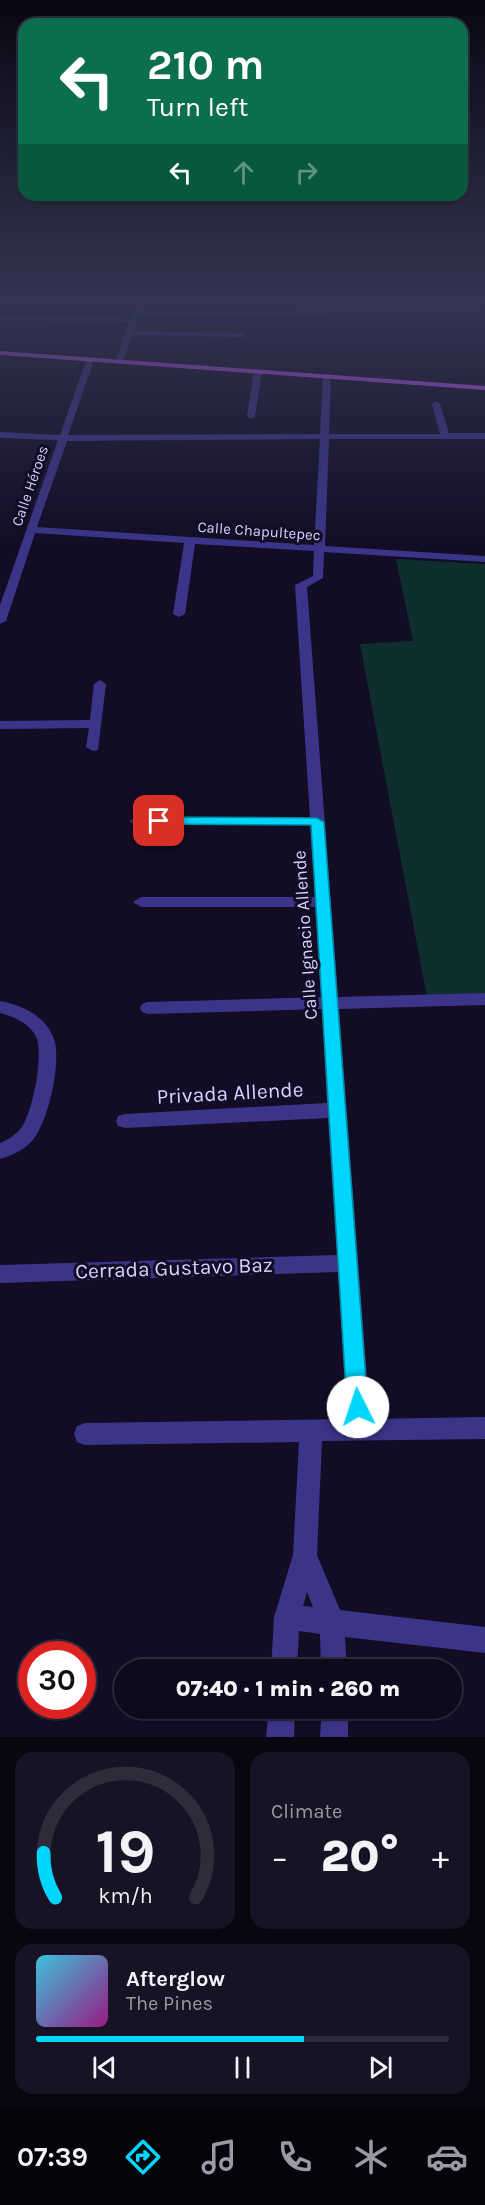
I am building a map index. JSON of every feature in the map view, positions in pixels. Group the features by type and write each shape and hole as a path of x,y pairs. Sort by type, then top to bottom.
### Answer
{"main road":[{"path":"420,383 485,388"}],"street":[{"name":"Calle Héroes","path":"0,621 82,383"},
{"path":"251,416 256,383"},
{"name":"Calle Ignacio Allende","path":"326,383 322,436 318,578 301,585 359,1431"},
{"path":"436,404 445,436"},
{"path":"0,435 62,438 485,436"},
{"name":"Calle Chapultepec","path":"31,530 485,559"},
{"path":"179,614 190,541"},
{"path":"93,747 100,684"},
{"path":"0,725 94,724"},
{"path":"136,821 317,822"},
{"path":"141,902 322,902"},
{"path":"148,1008 485,999"},
{"path":"0,1007 12,1008 35,1022 46,1040 49,1069 29,1131 10,1149 0,1151"},
{"name":"Privada Allende","path":"125,1121 337,1110"},
{"name":"Cerrada Gustavo Baz","path":"0,1274 348,1263"},
{"path":"85,1434 485,1428"},
{"path":"285,1659 287,1617 305,1555 311,1430"},
{"path":"305,1555 332,1623 334,1659"},
{"path":"287,1617 485,1640"},
{"path":"280,1737 281,1719"},
{"path":"334,1737 335,1719"}],"green space":[{"path":"396,559 485,564 485,995 427,997 360,644 413,641"}],"route":[{"path":"159,821 317,822 358,1407"}]}
